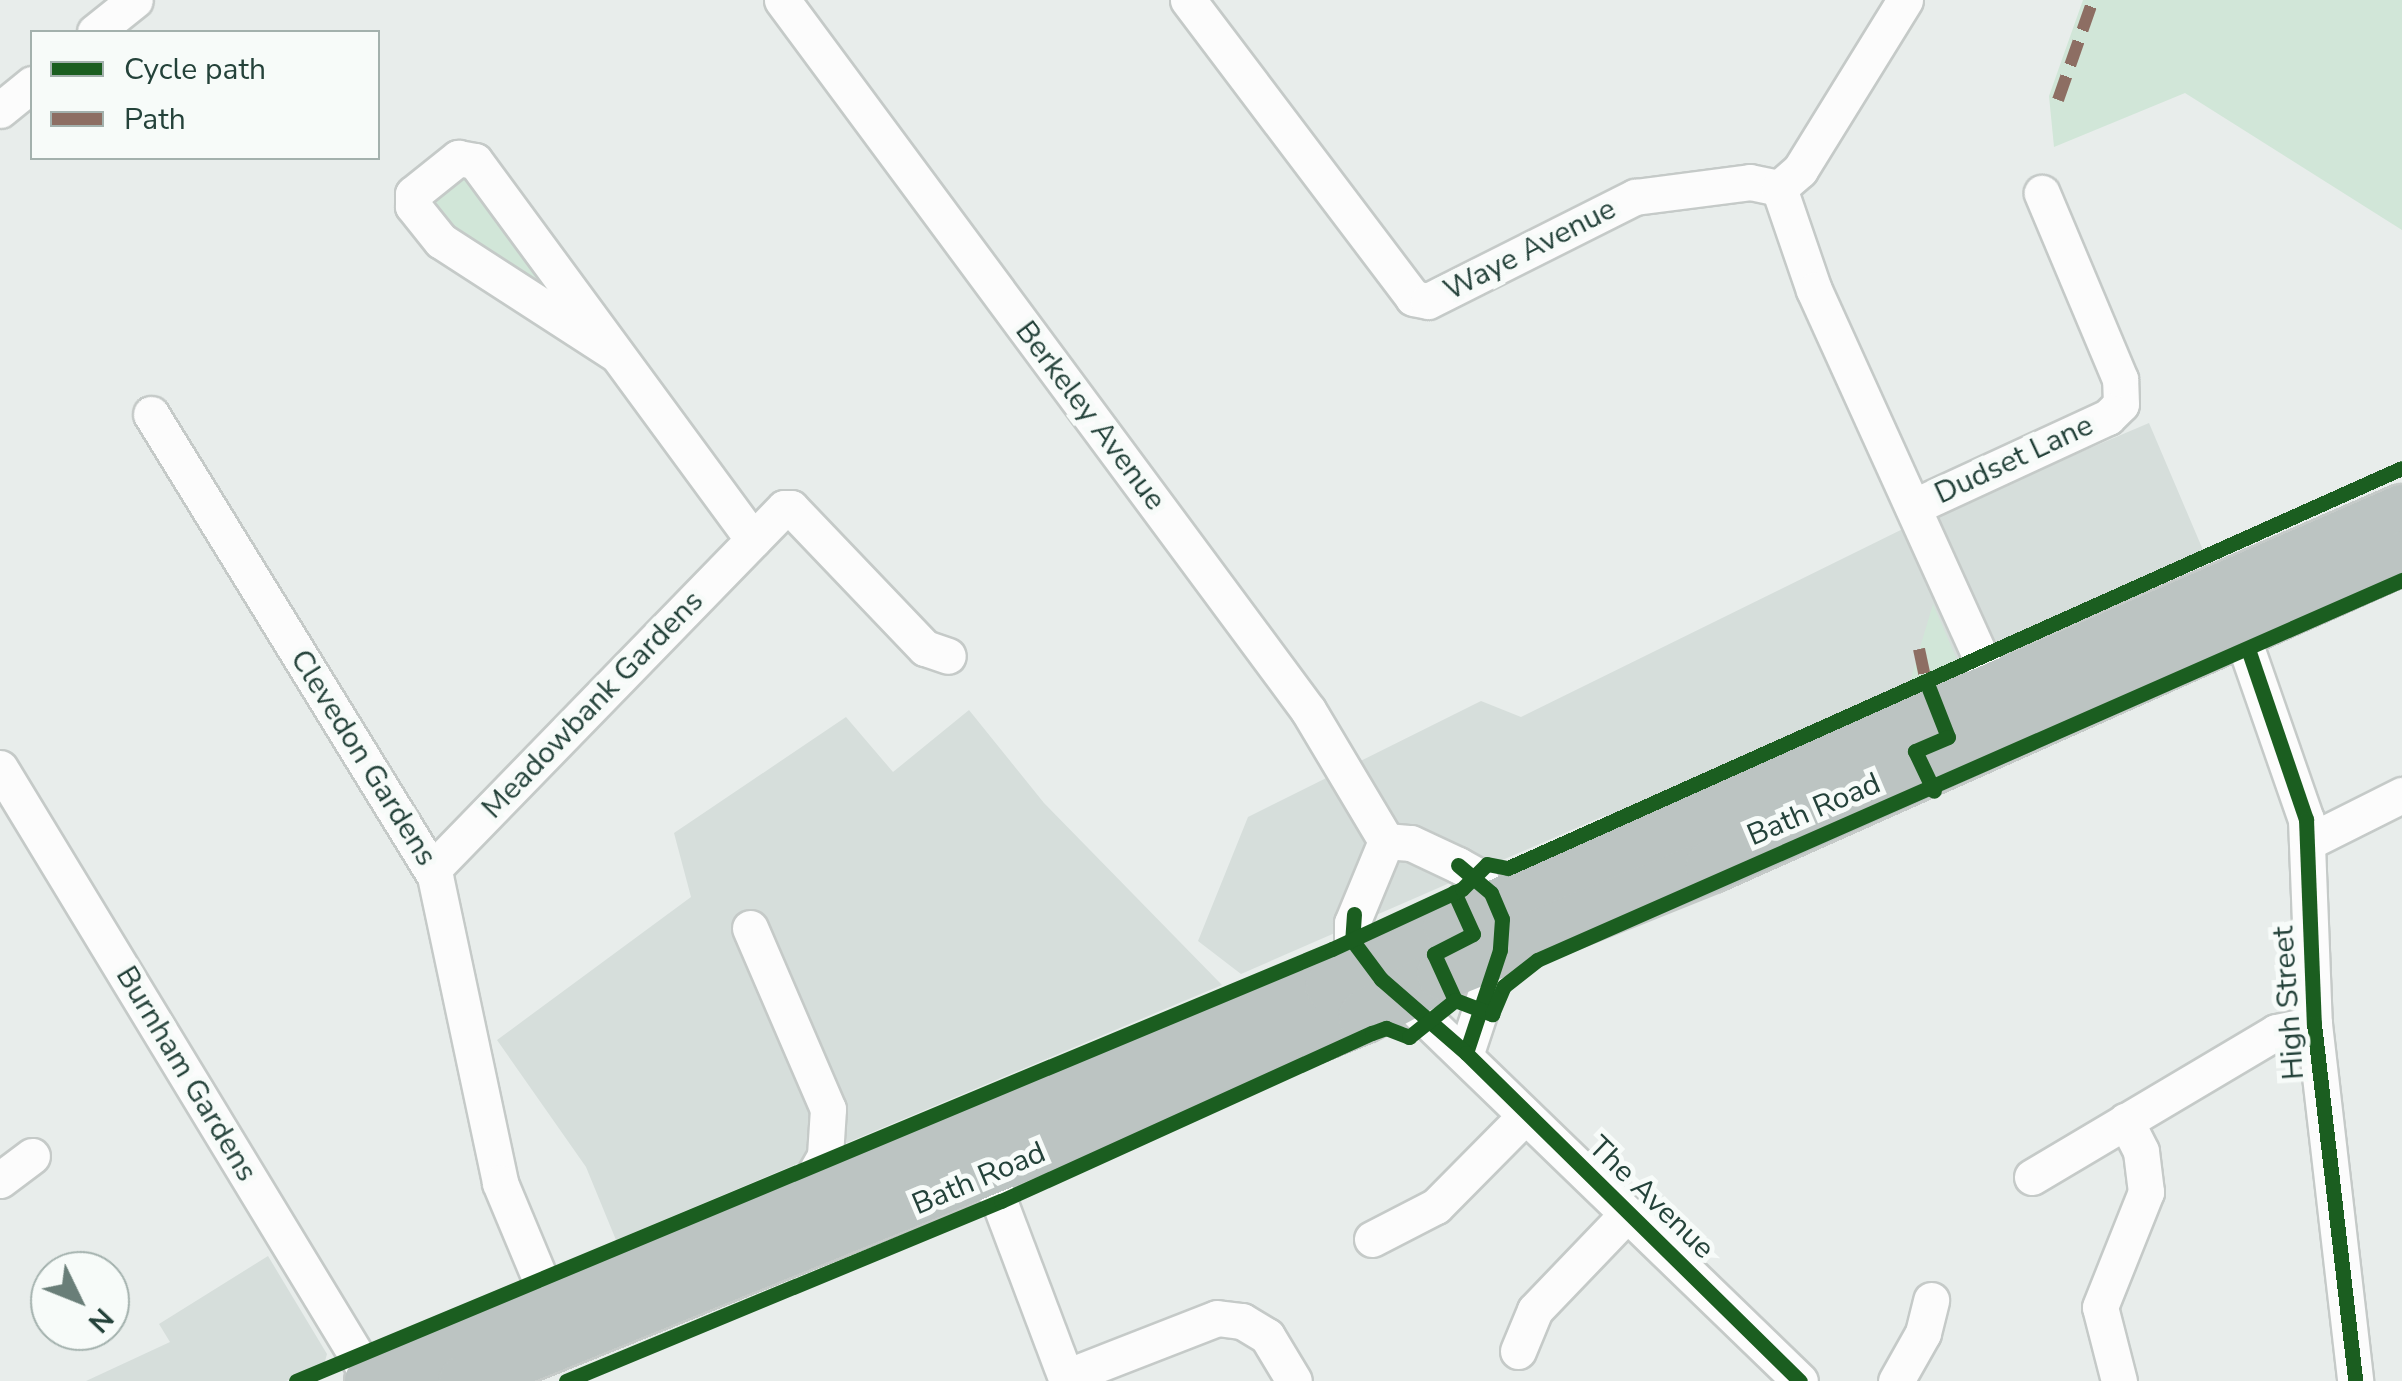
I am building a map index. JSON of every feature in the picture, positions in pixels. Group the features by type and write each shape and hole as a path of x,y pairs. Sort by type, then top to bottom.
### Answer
{"highway":[{"name":"Bath Road","path":"465,1381 987,1170 1996,692 2402,511"},
{"name":"Bath Road","path":"1499,928 1989,744 2402,558"},
{"path":"1989,744 1999,723 1996,692"},
{"name":"Bath Road","path":"372,1381 548,1345 798,1204 1385,980"}],"street":[{"path":"98,30 135,0"},
{"name":"Berkeley Avenue","path":"782,0 1308,710 1386,841"},
{"name":"Waye Avenue","path":"1188,0 1413,298 1428,301 1635,198 1750,182 1779,188"},
{"path":"1905,0 1800,170 1779,188 1814,290 1996,692"},
{"path":"0,110 30,86"},
{"path":"616,354 441,241 413,206 413,194 458,158 476,161 754,540"},
{"name":"Dudset Lane","path":"1913,506 2108,417 2121,404 2120,379 2042,192"},
{"name":"Clevedon Gardens","path":"150,414 432,870 500,1184 548,1345"},
{"name":"Meadowbank Gardens","path":"432,870 754,540 791,508 925,648 948,656"},
{"name":"High Street","path":"2240,630 2300,797 2308,842 2314,1024 2355,1381"},
{"name":"Burnham Gardens","path":"0,768 372,1381"},
{"path":"2308,842 2402,794"},
{"path":"1385,980 1352,940 1354,914 1386,841 1411,843 1476,875 1499,928 1466,1053"},
{"path":"750,928 823,1091 828,1131 851,1182"},
{"name":"The Avenue","path":"1385,980 1466,1053 1525,1116 1800,1381"},
{"path":"2032,1178 2276,1032 2314,1024"},
{"path":"1372,1239 1436,1206 1525,1116"},
{"path":"2119,1381 2100,1307 2146,1192 2146,1170 2126,1121"},
{"path":"798,1204 820,1172 828,1131"},
{"path":"987,1170 1067,1379 1217,1318 1242,1321 1267,1336 1294,1381"},
{"path":"1518,1351 1535,1310 1628,1214"},
{"path":"1896,1381 1923,1333 1931,1300"}],"shaded area":[{"path":"2149,423 2203,550 1618,830 1606,815 1241,974 1198,941 1248,817 1481,701 1521,717 1919,521"},
{"path":"969,710 1044,803 1222,985 616,1240 586,1167 497,1040 691,897 674,833 846,717 893,772"},
{"path":"268,1256 327,1354 324,1365 286,1381 86,1381 170,1342 159,1324"}],"green space":[{"path":"2083,0 2402,0 2402,230 2185,93 2054,147 2049,96"},
{"path":"464,167 558,299 448,234 424,198"},
{"path":"1933,604 1958,662 1910,682 1921,644"}],"marked path":[{"path":"2058,100 2093,0"},
{"path":"1919,649 1926,681"}],"cycle path":[{"path":"296,1381 1332,949 1462,889 1487,864 1508,868 2402,468"},
{"path":"566,1381 1001,1201 1372,1033 1386,1028 1409,1037 1455,1000 1492,1014 1504,986 1537,960 2402,580"},
{"path":"2248,649 2306,819 2314,1024 2355,1381"},
{"path":"1926,681 1948,737 1915,751 1934,791"},
{"path":"1458,865 1491,893 1502,919 1500,950 1466,1053"},
{"path":"1454,892 1473,934 1434,954 1455,1000"},
{"path":"1354,914 1352,940 1381,979 1466,1053 1800,1381"}]}
